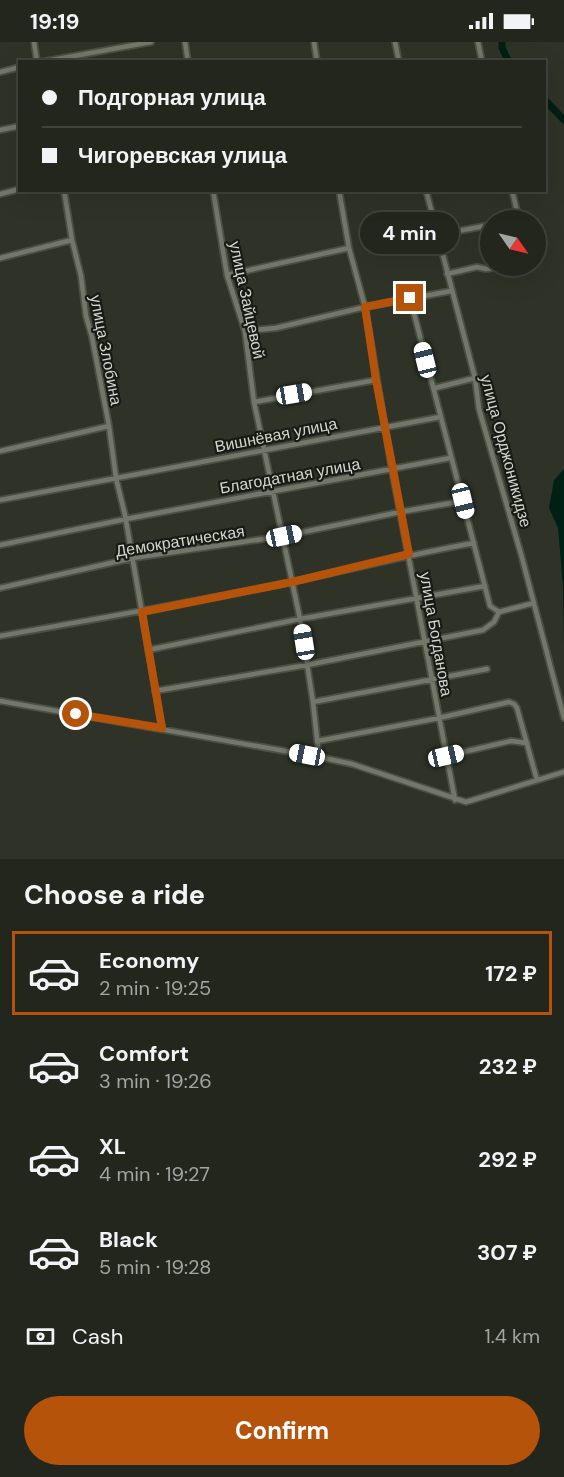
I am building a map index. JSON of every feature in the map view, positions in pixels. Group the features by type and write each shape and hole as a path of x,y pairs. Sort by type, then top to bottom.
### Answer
{"street":[{"path":"34,42 38,60"},
{"path":"50,60 151,42"},
{"path":"185,42 189,60"},
{"path":"314,42 317,60"},
{"path":"395,42 399,60"},
{"path":"478,42 482,60"},
{"path":"0,72 18,68"},
{"path":"0,130 18,126"},
{"path":"0,194 18,190"},
{"name":"улица Злобина","path":"64,192 109,426 116,478 133,558 162,728"},
{"name":"улица Зайцевой","path":"213,192 227,275 245,332 254,402 300,619 319,757"},
{"name":"улица Богданова","path":"339,192 349,248 365,307 392,470 455,800"},
{"name":"улица Орджоникидзе","path":"426,192 474,378 479,409 564,718"},
{"path":"512,192 517,210"},
{"path":"437,235 480,227"},
{"path":"0,258 72,240"},
{"path":"227,275 349,248"},
{"path":"447,274 480,268"},
{"path":"245,332 276,328 365,307 451,291"},
{"path":"410,298 490,606 499,612 534,603"},
{"path":"435,388 474,378"},
{"path":"254,402 376,380"},
{"name":"Вишнёвая улица","path":"0,500 440,417"},
{"path":"0,451 109,426"},
{"name":"Благодатная улица","path":"0,545 125,517 450,458"},
{"name":"Демократическая","path":"0,588 133,558 284,536 463,501"},
{"path":"0,636 142,612 292,582 409,554 474,543"},
{"path":"148,650 300,619 485,586"},
{"path":"155,691 307,665 483,630 494,622 499,612"},
{"path":"313,702 487,669"},
{"path":"0,701 162,728 352,764 466,802 564,772"},
{"path":"318,741 509,702 517,708 537,780"},
{"path":"446,756 511,741 527,743"}],"shaded area":[{"path":"564,469 564,643 563,586 558,528 549,508 554,480"}],"waterway":[{"path":"502,42 502,48 508,60"},
{"path":"546,101 564,120"}],"route":[{"path":"76,714 162,728 142,612 292,582 409,554 392,470 365,307 410,298"}]}
